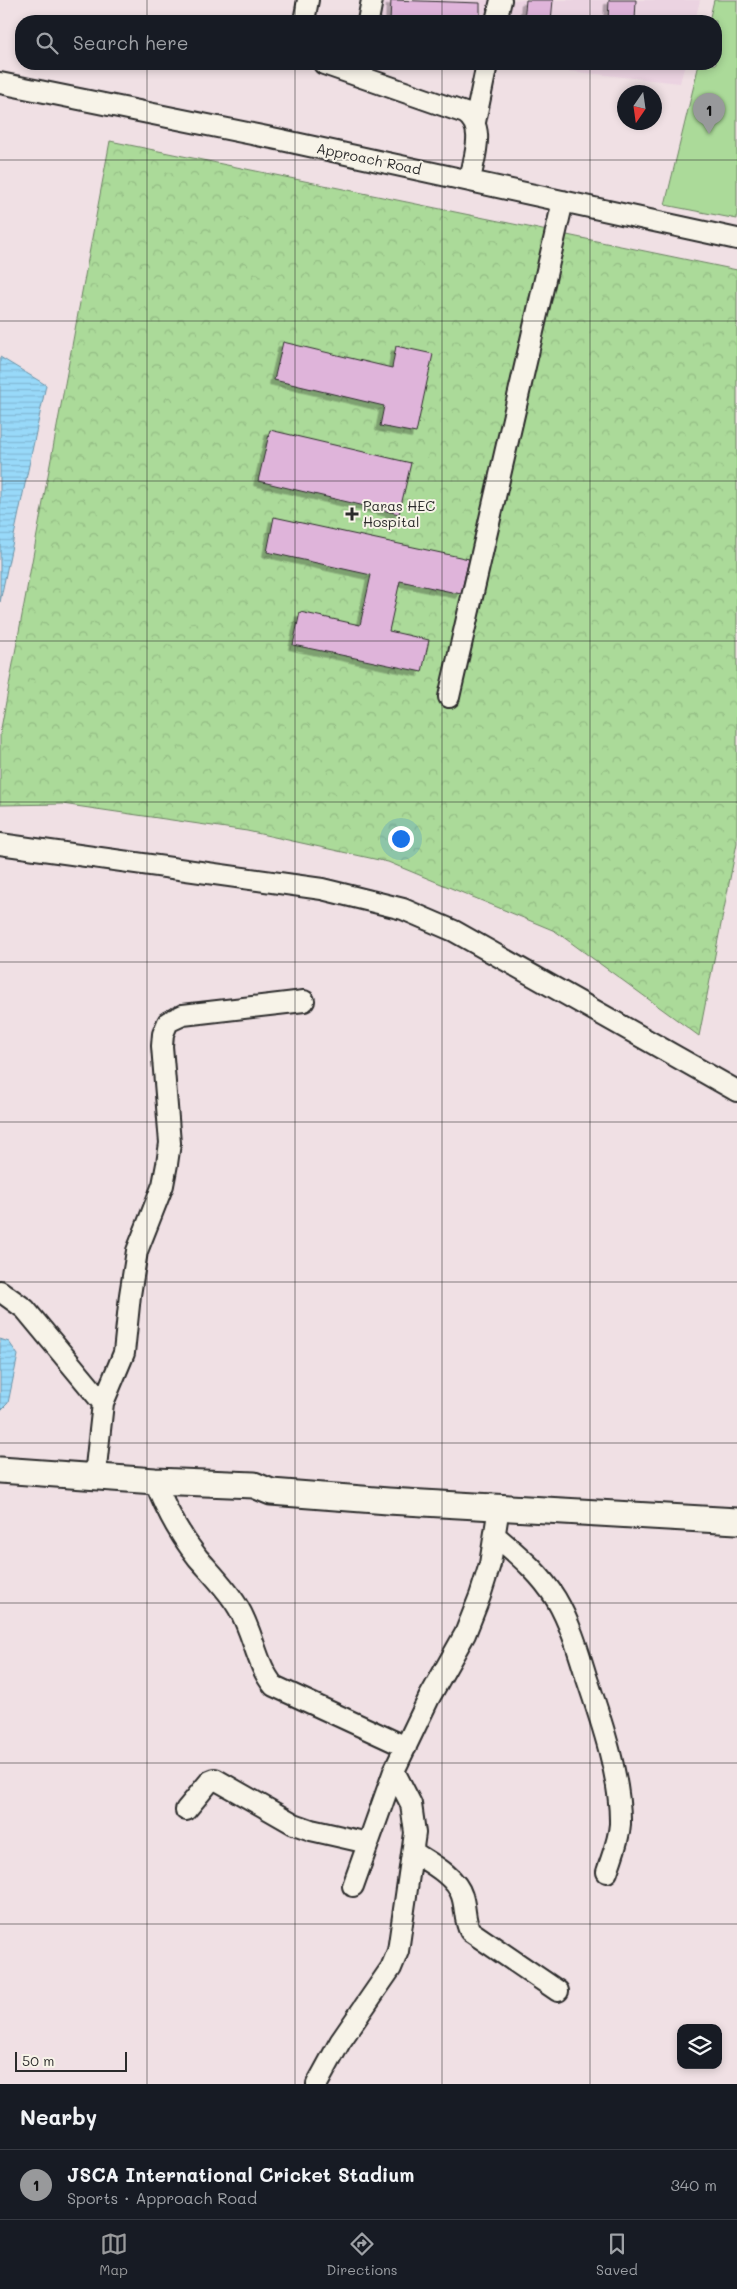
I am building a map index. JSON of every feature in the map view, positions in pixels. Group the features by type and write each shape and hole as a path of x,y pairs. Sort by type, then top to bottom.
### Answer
{"main road":[{"path":"0,1470 155,1481 254,1485 271,1492 737,1521"},
{"path":"254,1485 271,1479 737,1506"}],"street":[{"path":"305,15 308,0"},
{"path":"369,15 372,0"},
{"path":"497,15 501,0"},
{"path":"358,70 465,113 475,122"},
{"path":"470,181 478,135 475,122 487,70"},
{"name":"Approach Road","path":"0,83 277,139 737,239"},
{"path":"449,697 563,202"},
{"path":"0,844 322,889 403,909 454,931 737,1092"},
{"path":"95,1476 103,1403 124,1353 137,1251 163,1185 167,1164 170,1143 162,1046 165,1027 168,1022 183,1015 304,1001"},
{"path":"0,1290 25,1309 103,1403"},
{"path":"155,1481 165,1507 179,1532 238,1606 246,1621 266,1675 274,1686 406,1746"},
{"path":"353,1886 394,1771 429,1698 465,1634 490,1564 496,1536 499,1507"},
{"path":"496,1536 529,1564 555,1598 565,1615 582,1661 607,1741 620,1812 618,1837 607,1872"},
{"path":"317,2084 340,2042 395,1959 400,1941 413,1852 414,1817 411,1804 394,1771"},
{"path":"186,1810 210,1781 215,1779 303,1827 368,1843"},
{"path":"413,1852 456,1884 463,1898 465,1919 470,1931 558,1991"}],"shaded area":[{"path":"385,0 700,0 696,15 381,15"},
{"path":"558,70 683,70 680,83"}],"green space":[{"path":"714,0 737,0 737,219 665,205 698,70 722,70 722,15 710,15"},
{"path":"110,141 737,270 737,843 699,1036 555,931 388,862 247,831 62,804 0,805 0,734"}],"water":[{"path":"0,357 46,385 0,602"},
{"path":"0,1339 9,1342 18,1355 8,1403 0,1411"}],"building":[{"path":"391,0 480,3 480,15 390,15"},
{"path":"526,0 553,0 552,15 525,15"},
{"path":"609,0 636,0 635,15 608,15"},
{"path":"283,342 392,368 396,346 433,354 416,433 380,426 384,406 274,380"},
{"path":"270,430 411,463 399,514 258,481"},
{"path":"274,517 469,559 461,594 400,581 389,631 429,640 422,672 293,645 300,612 360,625 371,575 267,552"}],"place":[{"name":"JSCA International Cricket Stadium","path":"709,134"},
{"name":"Paras HEC Hospital","path":"352,514"}]}
